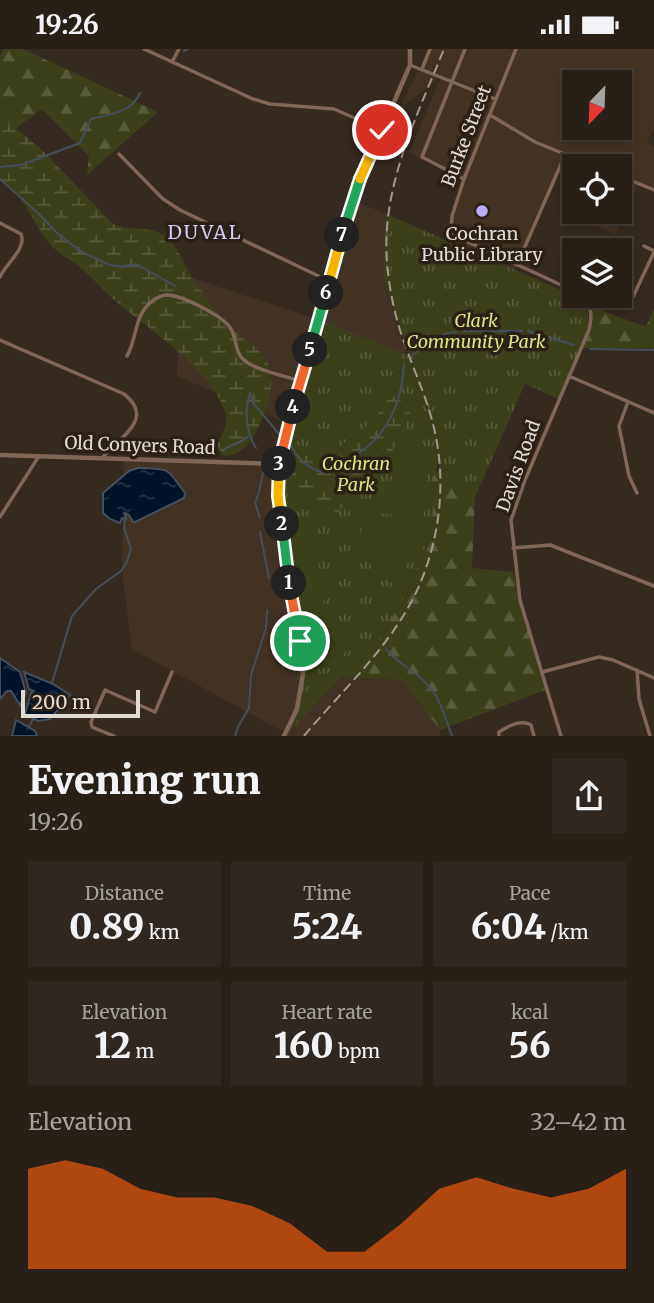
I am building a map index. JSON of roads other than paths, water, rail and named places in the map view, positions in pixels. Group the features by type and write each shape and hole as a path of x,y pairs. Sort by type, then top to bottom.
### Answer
{"street":[{"path":"144,49 253,99 270,104 334,109 382,130"},
{"path":"172,62 179,49"},
{"path":"284,736 297,709 303,674 278,496 279,464 291,412 352,197 410,65 410,49"},
{"path":"422,69 430,49"},
{"path":"464,179 422,157 465,49"},
{"name":"Burke Street","path":"516,49 464,179 452,216 451,234 517,265"},
{"path":"410,65 495,99"},
{"path":"489,114 518,133 563,154"},
{"path":"377,140 401,148"},
{"path":"119,155 163,199 180,210 329,281"},
{"path":"562,162 517,265 562,286"},
{"path":"632,181 654,190"},
{"path":"0,223 21,234 23,239 20,249 4,267 0,277"},
{"path":"632,297 654,251 644,246"},
{"path":"127,356 141,315 151,301 165,295 188,302 226,322 234,334 241,356 253,365 301,381"},
{"name":"Davis Road","path":"561,736 520,600 512,520 525,480 589,330 591,308"},
{"path":"0,340 122,393 133,401 137,412 132,428 103,458"},
{"path":"569,376 654,413"},
{"path":"628,402 619,426 629,476 637,493"},
{"name":"Old Conyers Road","path":"0,455 279,464"},
{"path":"0,517 38,456"},
{"path":"513,548 550,545 654,586"},
{"path":"542,672 599,657 613,660 654,678"},
{"path":"637,670 639,699 650,736"},
{"path":"114,736 92,727 91,722 104,690 155,712 172,672"},
{"path":"499,736 499,732 504,729 528,722 534,736"}],"water":[{"path":"138,468 167,471 185,493 184,498 135,522 124,513 126,519 122,518 120,523 110,519 103,513 103,493 129,471"},
{"path":"0,658 20,672 26,693 20,705 11,691 7,691 0,699"},
{"path":"24,672 53,684 70,695 50,719 38,721 25,714 34,691 29,689"},
{"path":"16,720 35,731 37,736 12,736"}],"waterway":[{"path":"184,51 188,49"},
{"path":"0,167 21,165 80,143 91,119 126,109 140,93"},
{"path":"0,179 59,235 82,252 110,265 123,267 136,264 175,286"},
{"path":"464,331 522,331"},
{"path":"528,331 574,345"},
{"path":"414,354 444,334 456,332"},
{"path":"590,349 654,350"},
{"path":"291,445 304,463 324,473 357,455 382,432 391,418 402,384 404,364"},
{"path":"250,393 247,422 256,448"},
{"path":"250,394 254,404 279,434"},
{"path":"223,451 247,437"},
{"path":"260,518 255,503 263,473"},
{"path":"52,683 72,616 96,589 121,571 127,562 131,549 124,528 126,513"},
{"path":"260,532 269,578"},
{"path":"235,736 249,708 251,675 266,628 267,610"},
{"path":"386,649 432,690 452,736"},
{"path":"29,727 33,719"}],"railway":[{"path":"304,736 374,656 405,613 427,565 436,531 440,495 437,442 430,412 395,313 387,262 387,234 395,179 403,153 444,49"}],"place":[{"name":"Cochran Public Library","path":"482,211"}],"district":[{"name":"DUVAL","path":"205,232"}],"park label":[{"name":"Clark Community Park","path":"476,330"},
{"name":"Cochran Park","path":"356,474"}]}
